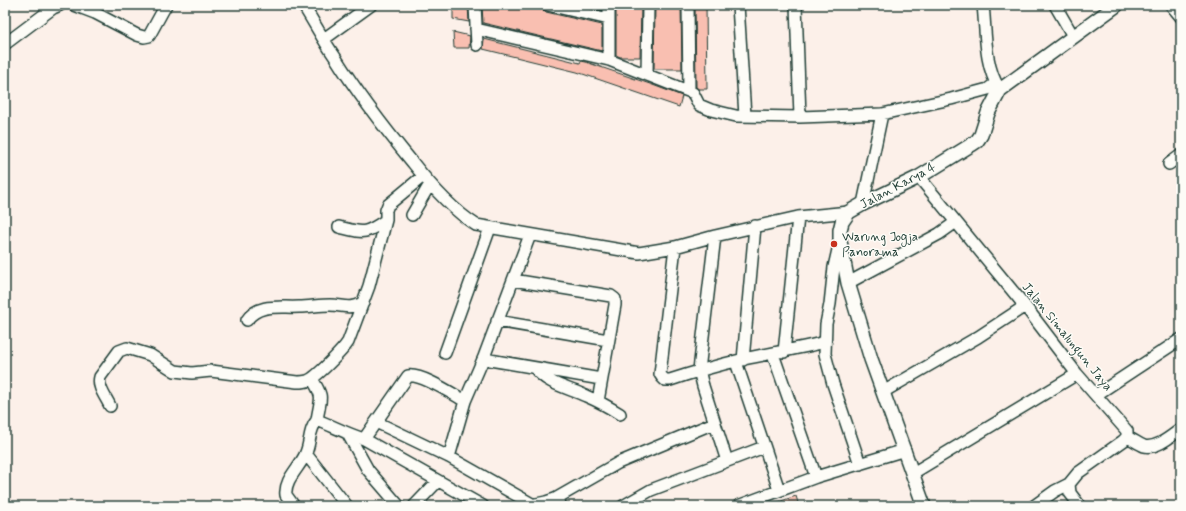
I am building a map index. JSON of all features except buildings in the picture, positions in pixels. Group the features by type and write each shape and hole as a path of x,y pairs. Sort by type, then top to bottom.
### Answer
{"main road":[{"name":"Jalan Karya 4","path":"924,506 883,392 848,283 840,241 841,225 850,212 863,204 919,177 977,141 981,135 998,86 1118,5"}],"street":[{"path":"5,44 53,8 60,5"},
{"path":"74,5 95,13 131,32 144,37 149,36 166,5"},
{"path":"303,5 356,90 393,140 426,180 463,217 476,225 639,253 675,247 755,226 798,217 850,212"},
{"path":"324,40 371,5"},
{"path":"475,5 477,45"},
{"path":"548,5 609,19"},
{"path":"609,60 610,5"},
{"path":"647,75 648,5"},
{"path":"688,5 688,91"},
{"path":"738,5 745,116"},
{"path":"796,5 800,117"},
{"path":"476,29 609,60 692,92 699,105 736,116 800,117 882,114 951,99 998,86 989,63 983,5"},
{"path":"1055,5 1074,36"},
{"path":"1171,5 1181,17"},
{"path":"863,204 882,114"},
{"path":"1169,164 1181,155"},
{"name":"Jalan Simalungun Jaya","path":"919,177 1025,306 1077,374 1126,431 1127,437"},
{"path":"412,215 426,180"},
{"path":"110,406 100,386 100,377 119,351 126,348 150,355 175,371 192,373 211,371 297,382 306,382 312,379 321,372 345,347 351,335 363,303 386,220 386,210 388,205 394,199 426,180"},
{"path":"798,217 779,353 816,477"},
{"path":"339,228 362,232 374,228 386,220"},
{"path":"848,283 939,234 956,222"},
{"path":"755,226 739,361 764,447 779,490"},
{"path":"445,353 490,228"},
{"path":"449,457 465,401 484,357 530,235"},
{"path":"716,236 699,370 702,386 727,461"},
{"path":"840,241 834,267 826,324 825,354 833,384 860,464"},
{"path":"675,247 660,374 665,380 670,380 699,370 826,342"},
{"path":"513,280 611,296 615,299 598,402"},
{"path":"247,320 251,314 268,308 329,305 355,307 363,303"},
{"path":"883,392 978,337 1025,306"},
{"path":"497,321 608,340"},
{"path":"1096,395 1181,339"},
{"path":"484,357 490,360 601,379"},
{"path":"535,368 540,375 554,383 598,402 620,414"},
{"path":"913,473 1077,374"},
{"path":"364,439 408,376 414,375 422,378 465,401"},
{"path":"294,506 286,495 286,485 306,454 309,435 317,420 320,403 320,392 312,379"},
{"path":"317,420 336,426 348,434 364,439 438,481 470,503 483,506"},
{"path":"376,422 449,457 529,505 546,502 558,502 618,463 714,423"},
{"path":"1034,506 1055,491 1069,484 1078,474 1127,437 1144,446 1154,445 1163,442 1181,429"},
{"path":"348,434 368,470 399,506"},
{"path":"623,506 652,490 764,447"},
{"path":"738,506 765,501 779,490 904,450"},
{"path":"306,454 347,506"},
{"path":"414,506 438,481"},
{"path":"1069,484 1070,493 1080,506"}],"place":[{"name":"Warung Jogja Panorama","path":"834,244"}]}
